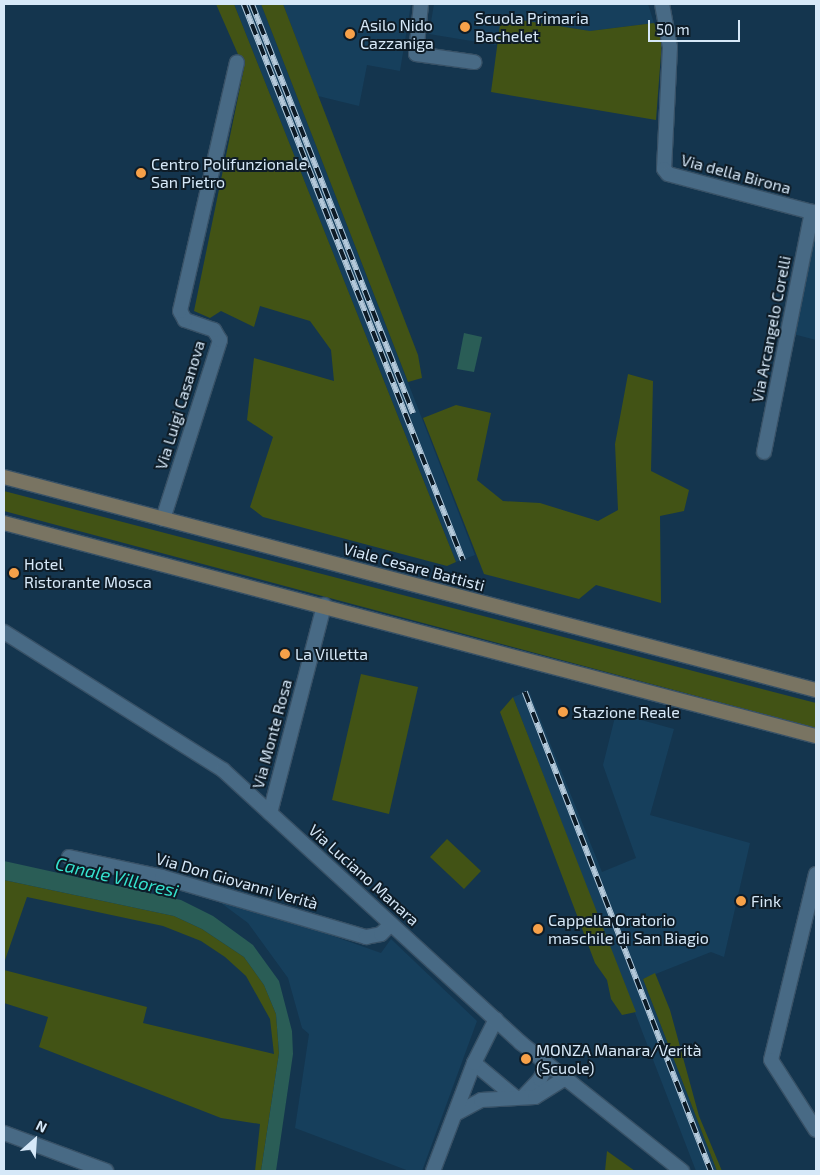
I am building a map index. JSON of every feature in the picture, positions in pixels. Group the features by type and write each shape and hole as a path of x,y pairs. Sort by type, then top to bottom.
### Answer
{"main road":[{"name":"Viale Cesare Battisti","path":"4,477 816,690"},
{"path":"4,523 816,736"}],"street":[{"path":"422,4 416,54 474,62"},
{"name":"Via della Birona","path":"662,4 670,47 664,169 668,174 814,212"},
{"name":"Via Luigi Casanova","path":"162,519 220,340 214,330 185,320 180,311 237,62"},
{"name":"Via Arcangelo Corelli","path":"764,452 814,212"},
{"name":"Via Monte Rosa","path":"270,813 324,606"},
{"name":"Via Luciano Manara","path":"4,632 212,761 547,1065 682,1171"},
{"name":"Via Don Giovanni Verità","path":"69,857 162,877 366,937 381,934 391,924"},
{"path":"816,874 771,1060 816,1130"},
{"path":"433,1171 474,1063 496,1019"},
{"path":"474,1063 519,1096"},
{"path":"519,1096 540,1079 547,1065"},
{"path":"455,1114 480,1100 519,1096 535,1097 564,1079"},
{"path":"4,1133 106,1171"}],"shaded area":[{"path":"234,4 261,4 475,555 456,562"},
{"name":"Asilo Nido Cazzaniga","path":"283,4 411,4 400,71 367,65 359,106 318,96"},
{"name":"Scuola Primaria Bachelet","path":"434,4 648,4 654,23 590,31 502,17 496,45 429,34"},
{"path":"816,226 816,340 793,334"},
{"path":"464,333 482,337 474,372 457,369"},
{"path":"529,691 602,872 636,858 603,765 616,713 674,729 650,815 750,843 724,957 711,952 643,979 717,1171 696,1171 513,697"},
{"path":"4,861 181,900 213,916 253,945 279,981 292,1031 293,1054 276,1171 261,1171 279,1053 276,1014 264,985 244,957 202,929 174,916 4,880"},
{"path":"223,897 381,953 391,939 477,1021 422,1171 409,1171 295,1128 309,1034 302,1028 288,978 248,923 221,903"}],"green space":[{"path":"216,4 234,4 456,562 447,566 263,517 250,507 273,437 247,420 254,358 334,381 331,350 310,321 260,306 254,327 221,311 210,318 194,311 244,68"},
{"path":"261,4 283,4 418,355 422,378 408,382"},
{"path":"501,17 590,31 654,23 662,41 656,120 491,92"},
{"path":"628,374 653,381 651,471 689,490 684,511 660,516 661,603 596,585 579,599 484,574 423,418 456,405 491,413 477,480 503,501 540,503 598,521 618,510 615,444"},
{"path":"4,491 816,703 816,728 4,511"},
{"path":"361,674 418,687 389,814 332,800"},
{"path":"513,697 636,1012 622,1015 611,999 607,980 595,963 500,712"},
{"path":"447,839 481,871 464,889 430,857"},
{"path":"4,880 174,916 202,929 244,957 264,985 276,1014 279,1053 261,1171 255,1171 260,1124 221,1118 39,1047 48,1017 4,1003 4,970 147,1007 143,1023 274,1054 270,1019 246,976 225,957 201,941 163,926 27,897 4,963"},
{"path":"655,973 670,1010 699,1116 722,1171 717,1171 643,979"},
{"path":"607,1151 635,1171 605,1171"}],"railway":[{"path":"244,4 463,560"},
{"path":"252,4 413,413"},
{"path":"525,692 711,1171"}],"place":[{"name":"Scuola Primaria Bachelet","path":"465,27"},
{"name":"Asilo Nido Cazzaniga","path":"350,34"},
{"name":"Centro Polifunzionale San Pietro","path":"141,173"},
{"name":"Hotel Ristorante Mosca","path":"14,573"},
{"name":"La Villetta","path":"285,654"},
{"name":"Stazione Reale","path":"563,712"},
{"name":"Fink","path":"741,901"},
{"name":"Cappella Oratorio maschile di San Biagio","path":"538,929"},
{"name":"MONZA Manara/Verità (Scuole)","path":"526,1059"}],"water label":[{"name":"Canale Villoresi","path":"117,877"}]}
